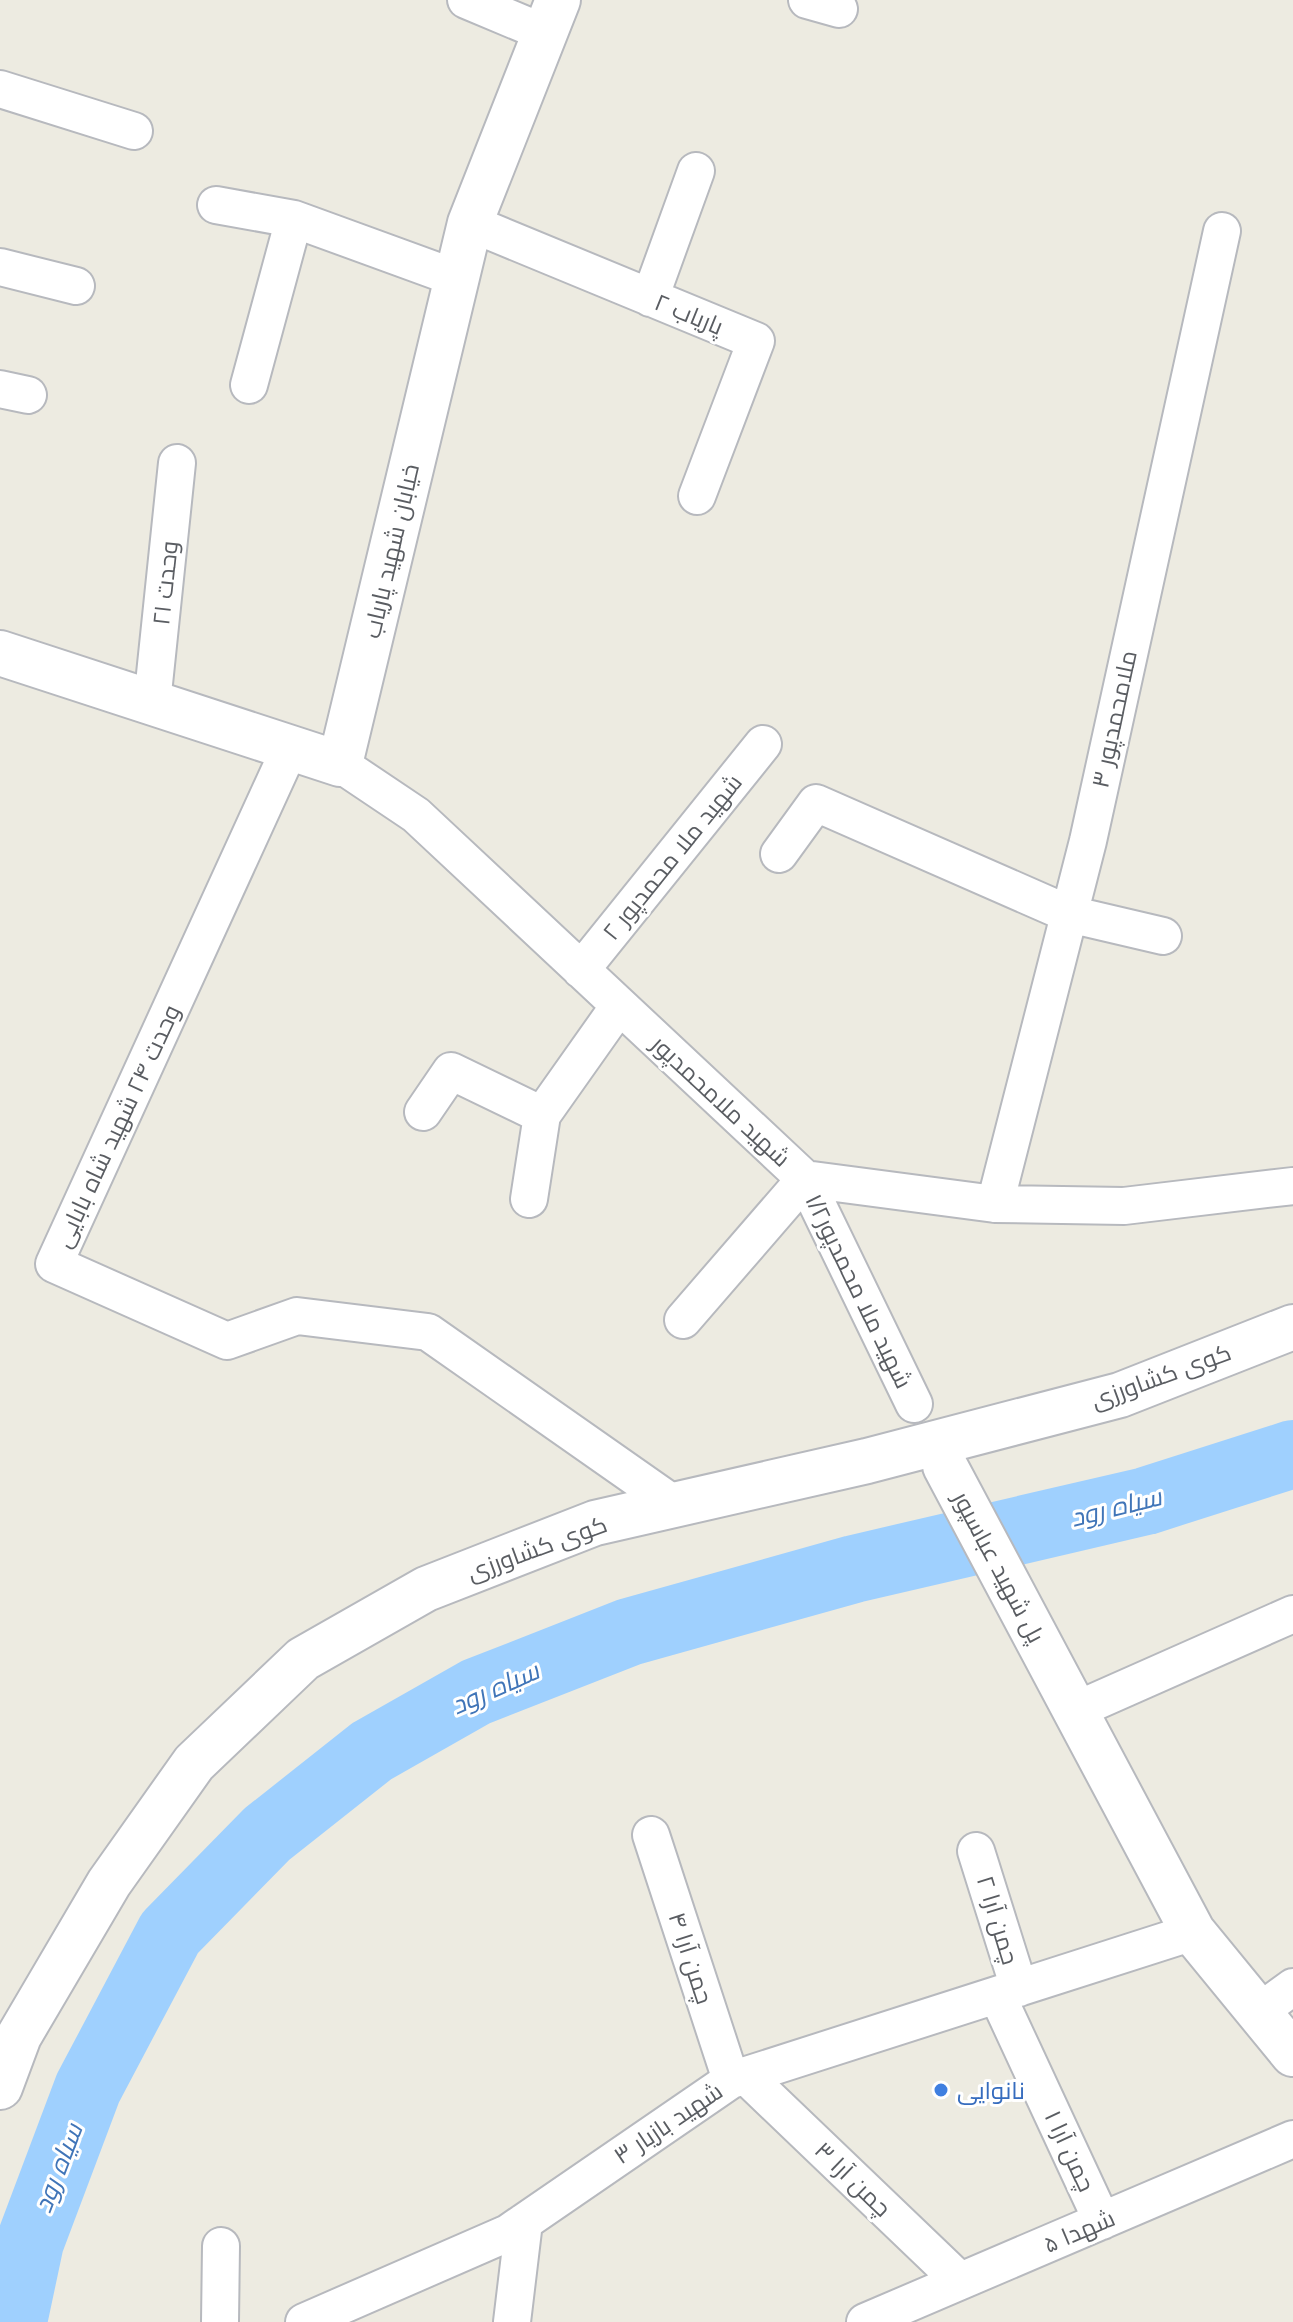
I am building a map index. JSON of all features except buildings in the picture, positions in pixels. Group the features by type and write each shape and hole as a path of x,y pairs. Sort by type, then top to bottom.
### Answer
{"street":[{"path":"466,0 551,17"},
{"name":"خیابان شهید پاریاب","path":"340,764 470,223 551,17"},
{"path":"0,89 134,131"},
{"path":"650,298 696,171"},
{"path":"216,205 294,219 456,278"},
{"path":"249,385 294,219"},
{"name":"پاریاب ۲","path":"470,223 756,341 697,496"},
{"name":"ملامحمدپور ۳","path":"995,1204 1088,841 1222,231"},
{"path":"0,267 76,286"},
{"name":"وحدت ۲۱","path":"152,703 177,463"},
{"path":"0,653 340,764"},
{"name":"شهید ملا محمدپور ۲","path":"581,970 763,744"},
{"name":"وحدت ۲۴ شهید شاه بابایی","path":"290,748 54,1264 227,1341 297,1316 428,1332 675,1505"},
{"name":"شهید ملامحمدپور","path":"340,764 416,815 805,1179 995,1204 1124,1206 1293,1186"},
{"path":"779,854 816,803 1069,914 1163,936"},
{"path":"529,1199 542,1115 619,1006"},
{"path":"423,1112 451,1071 542,1115"},
{"path":"683,1320 805,1179"},
{"name":"شهید ملا محمدپور۱/۲","path":"805,1179 914,1404"},
{"name":"کوی کشاورزی","path":"0,2087 19,2036 109,1883 194,1763 303,1659 426,1589 595,1523 940,1454 1120,1395 1293,1327"},
{"name":"پل شهید عباسپور","path":"940,1454 1074,1711"},
{"path":"1293,1614 1074,1711 1193,1932 1276,2000 1293,2054"},
{"name":"چمن آرا ۴","path":"651,1835 738,2078"},
{"name":"چمن آرا ۲","path":"976,1851 1008,1992"},
{"name":"شهید بازیار ۳","path":"304,2322 508,2233 738,2078 1193,1932"},
{"name":"چمن آرا ۱","path":"1008,1992 1102,2221"},
{"name":"چمن آرا ۳","path":"738,2078 960,2281"},
{"name":"شهدا ۵","path":"865,2322 1293,2139"},
{"path":"512,2322 524,2222"},
{"path":"220,2322 221,2246"}],"waterway":[{"name":"سیاه رود","path":"13,2322 30,2242 88,2088 170,1933 267,1834 372,1751 476,1692 629,1632 854,1569 1146,1501 1293,1454"}],"place":[{"name":"نانوایی","path":"941,2090"}]}
